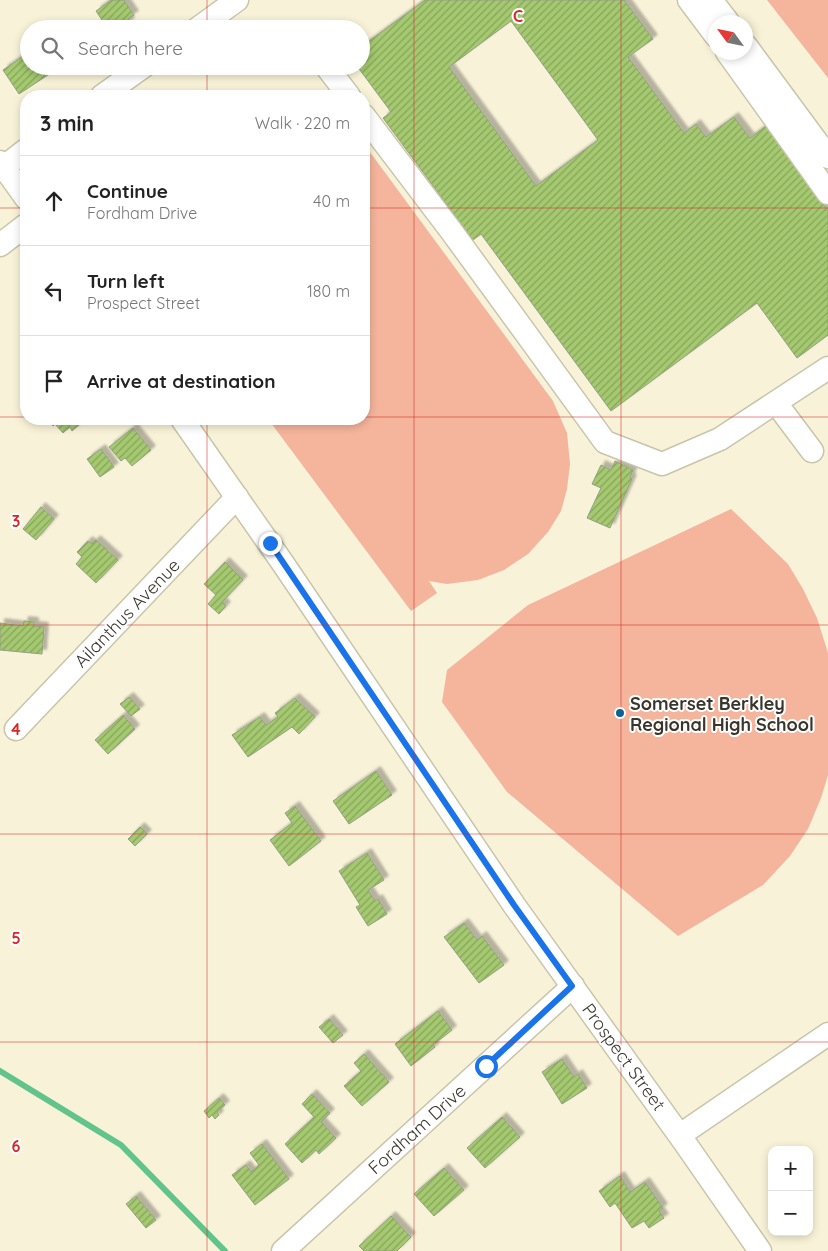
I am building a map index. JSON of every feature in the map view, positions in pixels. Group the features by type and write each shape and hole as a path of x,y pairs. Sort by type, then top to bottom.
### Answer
{"street":[{"path":"209,20 237,0"},
{"path":"689,0 708,25"},
{"path":"711,0 723,15"},
{"path":"753,55 828,157"},
{"path":"733,60 828,193"},
{"path":"110,90 131,75"},
{"path":"333,75 344,90"},
{"path":"370,124 452,232 605,442 662,464 720,439 828,368"},
{"path":"20,154 2,164 20,190"},
{"path":"0,246 20,230"},
{"path":"776,402 812,451"},
{"name":"Prospect Street","path":"186,425 514,905 680,1135 760,1251"},
{"name":"Ailanthus Avenue","path":"16,729 237,497"},
{"name":"Fordham Drive","path":"283,1251 572,986"},
{"path":"680,1135 828,1034"}],"shaded area":[{"path":"767,0 828,0 828,78"},
{"path":"370,152 553,401 567,433 570,464 567,489 561,511 548,532 528,554 504,570 478,580 447,584 429,581 437,593 411,611 272,425 370,425"},
{"path":"731,509 788,564 817,618 828,653 828,775 808,829 790,856 763,885 678,936 507,792 442,702 447,670 528,605"}],"building":[{"path":"111,0 124,0 134,15 129,20 102,20 96,11"},
{"path":"425,0 624,0 653,39 628,57 684,133 696,124 706,137 734,117 750,138 766,126 828,211 828,335 797,358 757,303 611,411 481,234 473,240 383,118 391,112 364,75 370,75 370,40","holes":["511,21 598,140 536,186 449,67"]},
{"path":"20,58 20,75 48,75 25,90 20,90 19,94 3,70"},
{"path":"56,425 79,425 72,431 70,427 63,433"},
{"path":"133,428 151,450 132,466 125,458 121,461 109,447"},
{"path":"101,449 114,467 100,477 87,459"},
{"path":"615,461 633,470 630,478 632,479 610,528 587,518 601,488 592,484 601,465 611,470"},
{"path":"41,507 54,519 36,540 23,529"},
{"path":"96,540 118,560 96,583 76,564 82,557 77,552 88,541 92,544"},
{"path":"225,562 243,580 222,602 226,606 219,614 208,604 216,595 204,584"},
{"path":"24,621 34,622 34,626 44,627 42,654 0,650 0,623 23,626"},
{"path":"129,697 140,709 131,716 120,704"},
{"path":"295,698 315,717 299,734 292,727 248,757 232,735 260,717 266,725 278,717 275,713"},
{"path":"123,715 135,729 108,754 95,740"},
{"path":"376,771 392,795 349,824 333,801"},
{"path":"295,806 321,841 289,866 270,840 292,823 285,813"},
{"path":"140,827 147,834 135,846 128,839"},
{"path":"367,853 384,880 368,890 375,901 378,899 387,914 368,926 356,907 360,905 339,871"},
{"path":"464,923 477,940 482,936 504,965 479,983 444,937"},
{"path":"438,1011 452,1030 433,1045 435,1047 411,1066 395,1044"},
{"path":"329,1019 343,1035 333,1043 319,1027"},
{"path":"364,1054 389,1082 362,1106 344,1086 361,1071 354,1063"},
{"path":"562,1059 574,1077 578,1074 587,1088 562,1104 542,1072"},
{"path":"312,1094 330,1113 321,1122 336,1138 319,1154 316,1150 302,1163 285,1144 314,1117 302,1104"},
{"path":"219,1098 225,1105 217,1112 219,1115 215,1119 212,1115 209,1118 204,1111"},
{"path":"502,1117 520,1137 485,1168 467,1148"},
{"path":"262,1144 289,1179 255,1205 232,1175 246,1165 251,1172 259,1165 250,1153"},
{"path":"444,1168 464,1190 434,1216 414,1194"},
{"path":"620,1176 630,1192 645,1182 663,1208 659,1211 664,1218 649,1228 644,1221 632,1228 615,1203 610,1207 599,1191"},
{"path":"136,1196 156,1220 146,1228 126,1204"},
{"path":"391,1216 411,1237 397,1251 364,1251 359,1246"}],"waterway":[{"path":"0,1071 121,1145 225,1251"}],"place":[{"name":"Somerset Berkley Regional High School","path":"620,713"}],"route":[{"path":"270,543 514,905 572,986 486,1066"}]}
